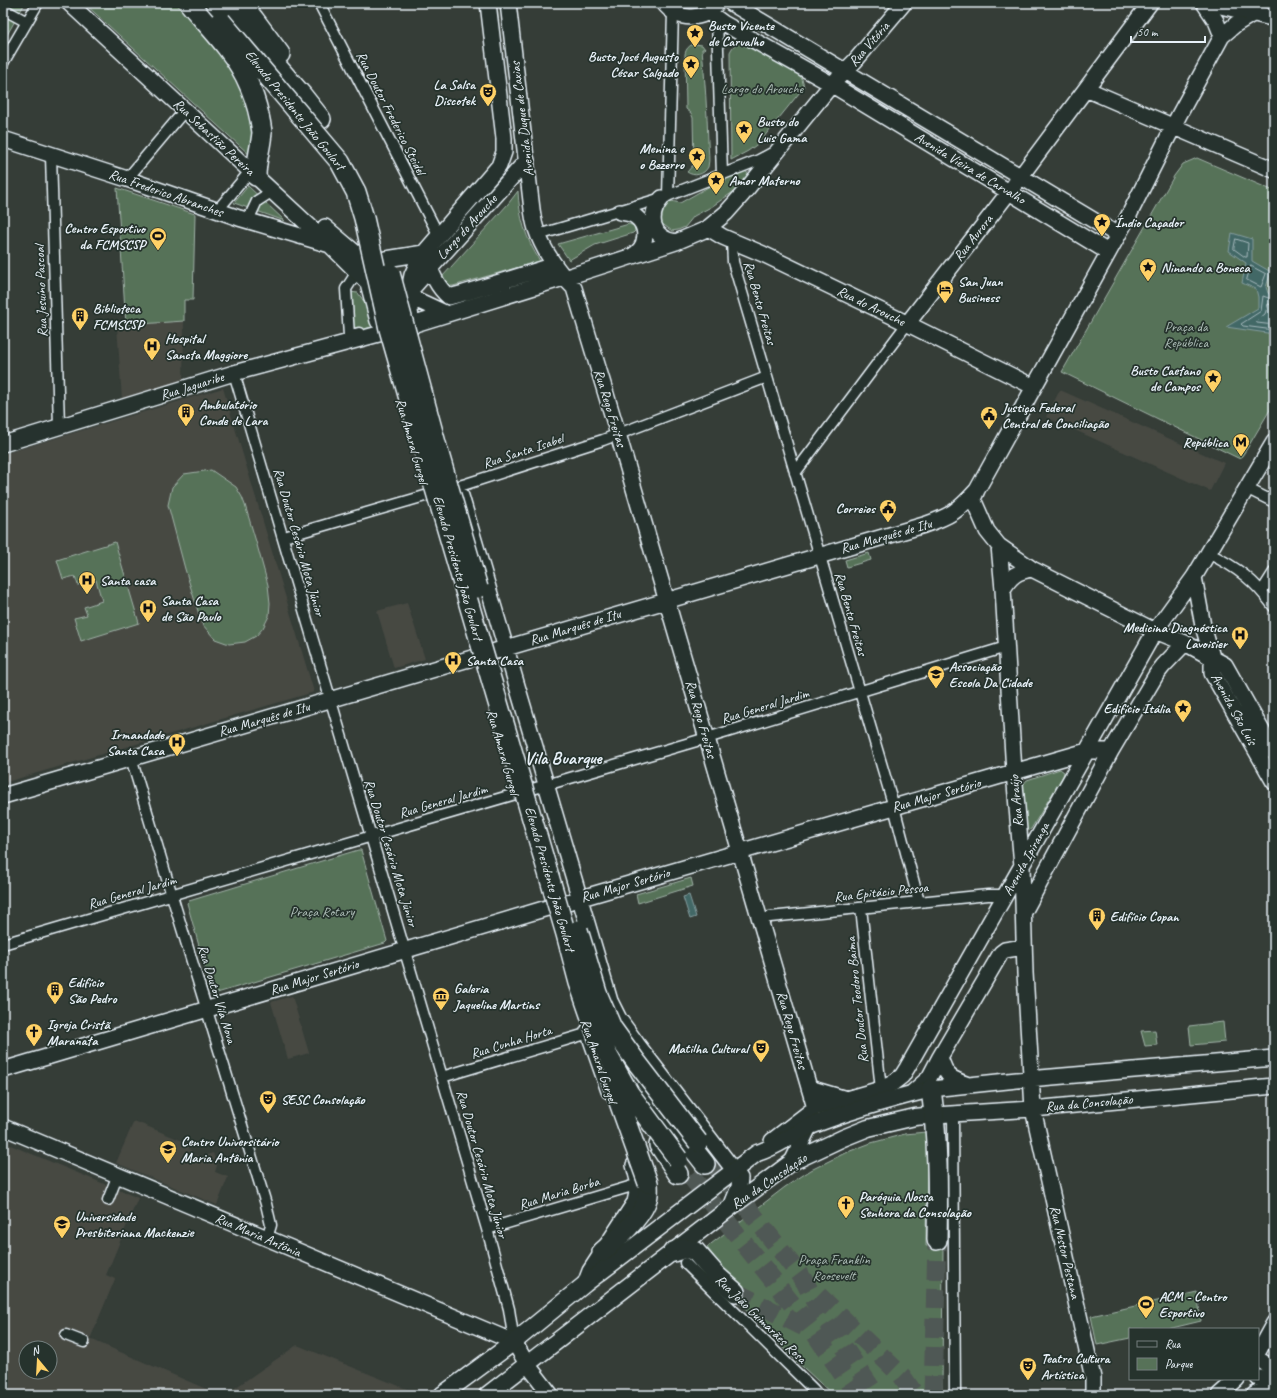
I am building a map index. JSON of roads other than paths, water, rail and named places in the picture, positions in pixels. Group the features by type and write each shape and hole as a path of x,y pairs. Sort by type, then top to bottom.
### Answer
{"highway":[{"path":"188,3 227,48 246,77 259,113 262,132 262,139 256,165 260,183"},
{"name":"Elevado Presidente João Goulart","path":"206,3 340,162 356,192 364,218 389,329 566,934 594,1041 629,1092 692,1166"},
{"name":"Elevado Presidente João Goulart","path":"222,3 296,88 351,158 363,179 370,197 406,338 437,447 597,993 612,1028 698,1142 692,1166"},
{"path":"241,3 277,49 296,88"},
{"path":"604,981 605,1008 615,1037 638,1079 692,1166"},
{"path":"594,1041 606,1068 643,1183 647,1200 634,1221 602,1252"},
{"path":"931,1089 935,1115 938,1164 937,1240"},
{"path":"679,1258 685,1248 696,1252 717,1276 735,1292"}],"main road":[{"path":"1210,3 1274,18"},
{"name":"Rua da Consolação","path":"442,1395 514,1342 585,1284 734,1169 757,1153 828,1119 891,1099 931,1089"},
{"name":"Rua da Consolação","path":"487,1395 527,1364 679,1258 731,1207 792,1162 868,1128 915,1117 935,1115"}],"street":[{"path":"3,63 38,3"},
{"name":"Rua Sebastião Pereira","path":"70,3 185,110 260,183 330,245 361,266"},
{"name":"Rua Doutor Frederico Steidel","path":"319,3 439,236"},
{"name":"Avenida Duque de Caxias","path":"488,3 504,152"},
{"name":"Avenida Duque de Caxias","path":"508,3 531,201 535,227 538,235"},
{"path":"732,3 845,72"},
{"name":"Rua Vitória","path":"832,84 845,72 904,3"},
{"name":"Rua Aurora","path":"795,472 1009,192 1150,3"},
{"path":"1204,3 1216,21 1222,36"},
{"path":"361,266 368,283 382,333 564,278 676,242 708,228 726,213 832,84 714,11 688,17 680,15 669,7"},
{"path":"669,7 665,197 657,204 653,213 653,220 655,227 663,237 676,242"},
{"path":"3,9 27,22"},
{"path":"714,11 722,175"},
{"path":"1254,13 1236,24 1222,36 1118,235 973,499 987,531 999,546 1032,569 1155,631 1194,576 1274,442"},
{"name":"Avenida Vieira de Carvalho","path":"845,72 1118,235"},
{"path":"500,105 517,81"},
{"name":"Avenida Vieira de Carvalho","path":"832,84 1108,252"},
{"path":"1086,89 1273,167"},
{"path":"127,179 185,110"},
{"name":"Rua Frederico Abranches","path":"3,140 127,179 239,218 330,245"},
{"path":"564,278 544,248 538,235 620,212 665,197 759,160 777,150"},
{"path":"504,152 526,160"},
{"name":"Largo do Arouche","path":"412,324 408,294 413,272 424,252 499,166 504,152"},
{"name":"Rua Jesuíno Pascoal","path":"51,155 59,426"},
{"name":"Largo do Arouche","path":"408,294 526,160"},
{"path":"221,206 260,183"},
{"path":"250,216 257,201 260,183"},
{"path":"260,183 284,192 361,266 408,294 446,314"},
{"path":"1064,225 1073,208"},
{"path":"620,212 628,213 636,217 642,223 645,231 645,239 642,247 631,257"},
{"name":"Rua do Arouche","path":"708,228 1034,387"},
{"name":"Rua Bento Freitas","path":"732,241 733,262 894,807 919,902"},
{"path":"365,331 349,336 346,289 361,266 380,260 424,252 435,280 442,291 449,297 555,264"},
{"name":"Rua Rego Freitas","path":"564,278 574,288 815,1108"},
{"path":"412,324 458,486 610,1001 619,1019 637,1044 740,1178 739,1188 731,1207"},
{"name":"Rua Amaral Gurgel","path":"382,333 428,496 549,908 594,1041"},
{"name":"Rua Jaguaribe","path":"3,444 234,373 382,333"},
{"name":"Rua Doutor Cesário Mota Júnior","path":"234,373 284,537 487,1229 509,1309 514,1342"},
{"name":"Rua Santa Isabel","path":"284,537 428,496 618,434 767,377"},
{"path":"1246,488 1274,502"},
{"name":"Rua Marquês de Itu","path":"3,796 936,521 961,508 977,490"},
{"name":"Rua Araújo","path":"999,546 1014,772 1022,866 1024,947 1033,1109"},
{"path":"1208,553 1235,568 1255,583 1274,607"},
{"path":"1003,589 1009,579 1015,574 1032,569"},
{"path":"1262,591 1274,572"},
{"name":"Avenida São Luís","path":"1194,576 1203,626 1212,657 1212,672 1274,782"},
{"name":"Avenida São Luís","path":"1155,631 1185,643 1225,665 1274,752"},
{"name":"Avenida Ipiranga","path":"887,1086 902,1076 907,1068 1155,631"},
{"name":"Avenida Ipiranga","path":"1023,909 1111,751 1160,669 1185,643"},
{"name":"Rua General Jardim","path":"3,944 706,738 1006,647"},
{"name":"Rua Major Sertório","path":"3,1070 1014,772 1087,751 1111,751"},
{"name":"Rua Doutor Vila Nova","path":"131,758 266,1204 270,1225 267,1238"},
{"name":"Rua Epitácio Pessoa","path":"760,920 770,917 988,895 1006,895"},
{"path":"1006,895 1016,897 1023,909"},
{"name":"Rua Doutor Teodoro Baima","path":"861,908 887,1086"},
{"path":"911,1094 929,1078 1001,953 1005,950 1024,947"},
{"name":"Rua Cunha Horta","path":"442,1077 594,1041"},
{"path":"940,1057 943,1068 953,1080 967,1085"},
{"name":"Rua da Consolação","path":"931,1089 1031,1078 1274,1058"},
{"name":"Rua da Consolação","path":"757,1153 815,1108 887,1086"},
{"name":"Rua da Consolação","path":"935,1115 1033,1109 1274,1086"},
{"path":"809,1088 846,1099"},
{"path":"792,1162 809,1127 815,1108"},
{"name":"Rua Nestor Pestana","path":"1033,1109 1093,1378 1093,1392 1091,1395"},
{"path":"954,1114 955,1395"},
{"name":"Rua Maria Antônia","path":"3,1127 514,1342"},
{"path":"108,1200 115,1182"},
{"name":"Rua Maria Borba","path":"487,1229 643,1183"},
{"name":"Rua da Consolação","path":"585,1284 590,1271 602,1252"},
{"name":"Rua João Guimarães Rosa","path":"679,1258 812,1393"},
{"path":"1259,1350 1274,1323"},
{"path":"66,1335 84,1342"},
{"path":"514,1342 527,1364 551,1395"},
{"path":"1259,1360 1274,1369"},
{"path":"1259,1378 1274,1377"},
{"path":"1219,1395 1236,1380"},
{"path":"1254,1395 1274,1384"}],"water":[{"path":"1232,233 1252,239 1252,261 1271,272 1266,287 1268,293 1274,296 1274,334 1226,327 1258,308 1256,289 1242,283 1246,263 1229,251"},
{"path":"689,895 696,917 690,919 683,897"}],"tunnel":[{"path":"710,1159 805,1282 821,1314 876,1395"},
{"path":"690,1175 814,1332 857,1395"},
{"path":"933,1395 937,1240"},
{"path":"735,1292 810,1330"},
{"path":"818,1295 902,1376 915,1395"}],"place":[{"name":"Busto Vicente de Carvalho","path":"695,48"},
{"name":"Busto José Augusto César Salgado","path":"691,79"},
{"name":"La Salsa Discotek","path":"488,107"},
{"name":"Busto do Luis Gama","path":"744,144"},
{"name":"Menina e o Bezerro","path":"697,171"},
{"name":"Amor Materno","path":"716,195"},
{"name":"Índio Caçador","path":"1102,237"},
{"name":"Centro Esportivo da FCMSCSP","path":"158,251"},
{"name":"Ninando a Boneca","path":"1148,282"},
{"name":"San Juan Business","path":"945,304"},
{"name":"Biblioteca FCMSCSP","path":"80,331"},
{"name":"Hospital Sancta Maggiore","path":"152,361"},
{"name":"Busto Caetano de Campos","path":"1213,393"},
{"name":"Ambulatório Conde de Lara","path":"186,427"},
{"name":"Justiça Federal Central de Conciliação","path":"989,430"},
{"name":"República","path":"1241,457"},
{"name":"Correios","path":"888,523"},
{"name":"Santa casa","path":"87,595"},
{"name":"Santa Casa de São Paulo","path":"148,623"},
{"name":"Medicina Diagnóstica Lavoisier","path":"1240,650"},
{"name":"Santa Casa","path":"453,675"},
{"name":"Associação Escola Da Cidade","path":"936,689"},
{"name":"Edifício Itália","path":"1183,723"},
{"name":"Irmandade Santa Casa","path":"177,757"},
{"name":"Edifício Copan","path":"1097,931"},
{"name":"Edifício São Pedro","path":"55,1005"},
{"name":"Galeria Jaqueline Martins","path":"441,1011"},
{"name":"Igreja Cristã Maranata","path":"34,1047"},
{"name":"Matilha Cultural","path":"761,1063"},
{"name":"SESC Consolação","path":"268,1114"},
{"name":"Centro Universitário Maria Antônia","path":"168,1164"},
{"name":"Paróquia Nossa Senhora da Consolação","path":"846,1219"},
{"name":"Universidade Presbiteriana Mackenzie","path":"62,1239"},
{"name":"ACM - Centro Esportivo","path":"1146,1319"},
{"name":"Teatro Cultura Artística","path":"1028,1381"}],"district":[{"name":"Vila Buarque","path":"563,758"}],"park label":[{"name":"Praça da República","path":"1186,334"},
{"name":"Praça Rotary","path":"322,911"},
{"name":"Praça Franklin Roosevelt","path":"834,1268"}]}
